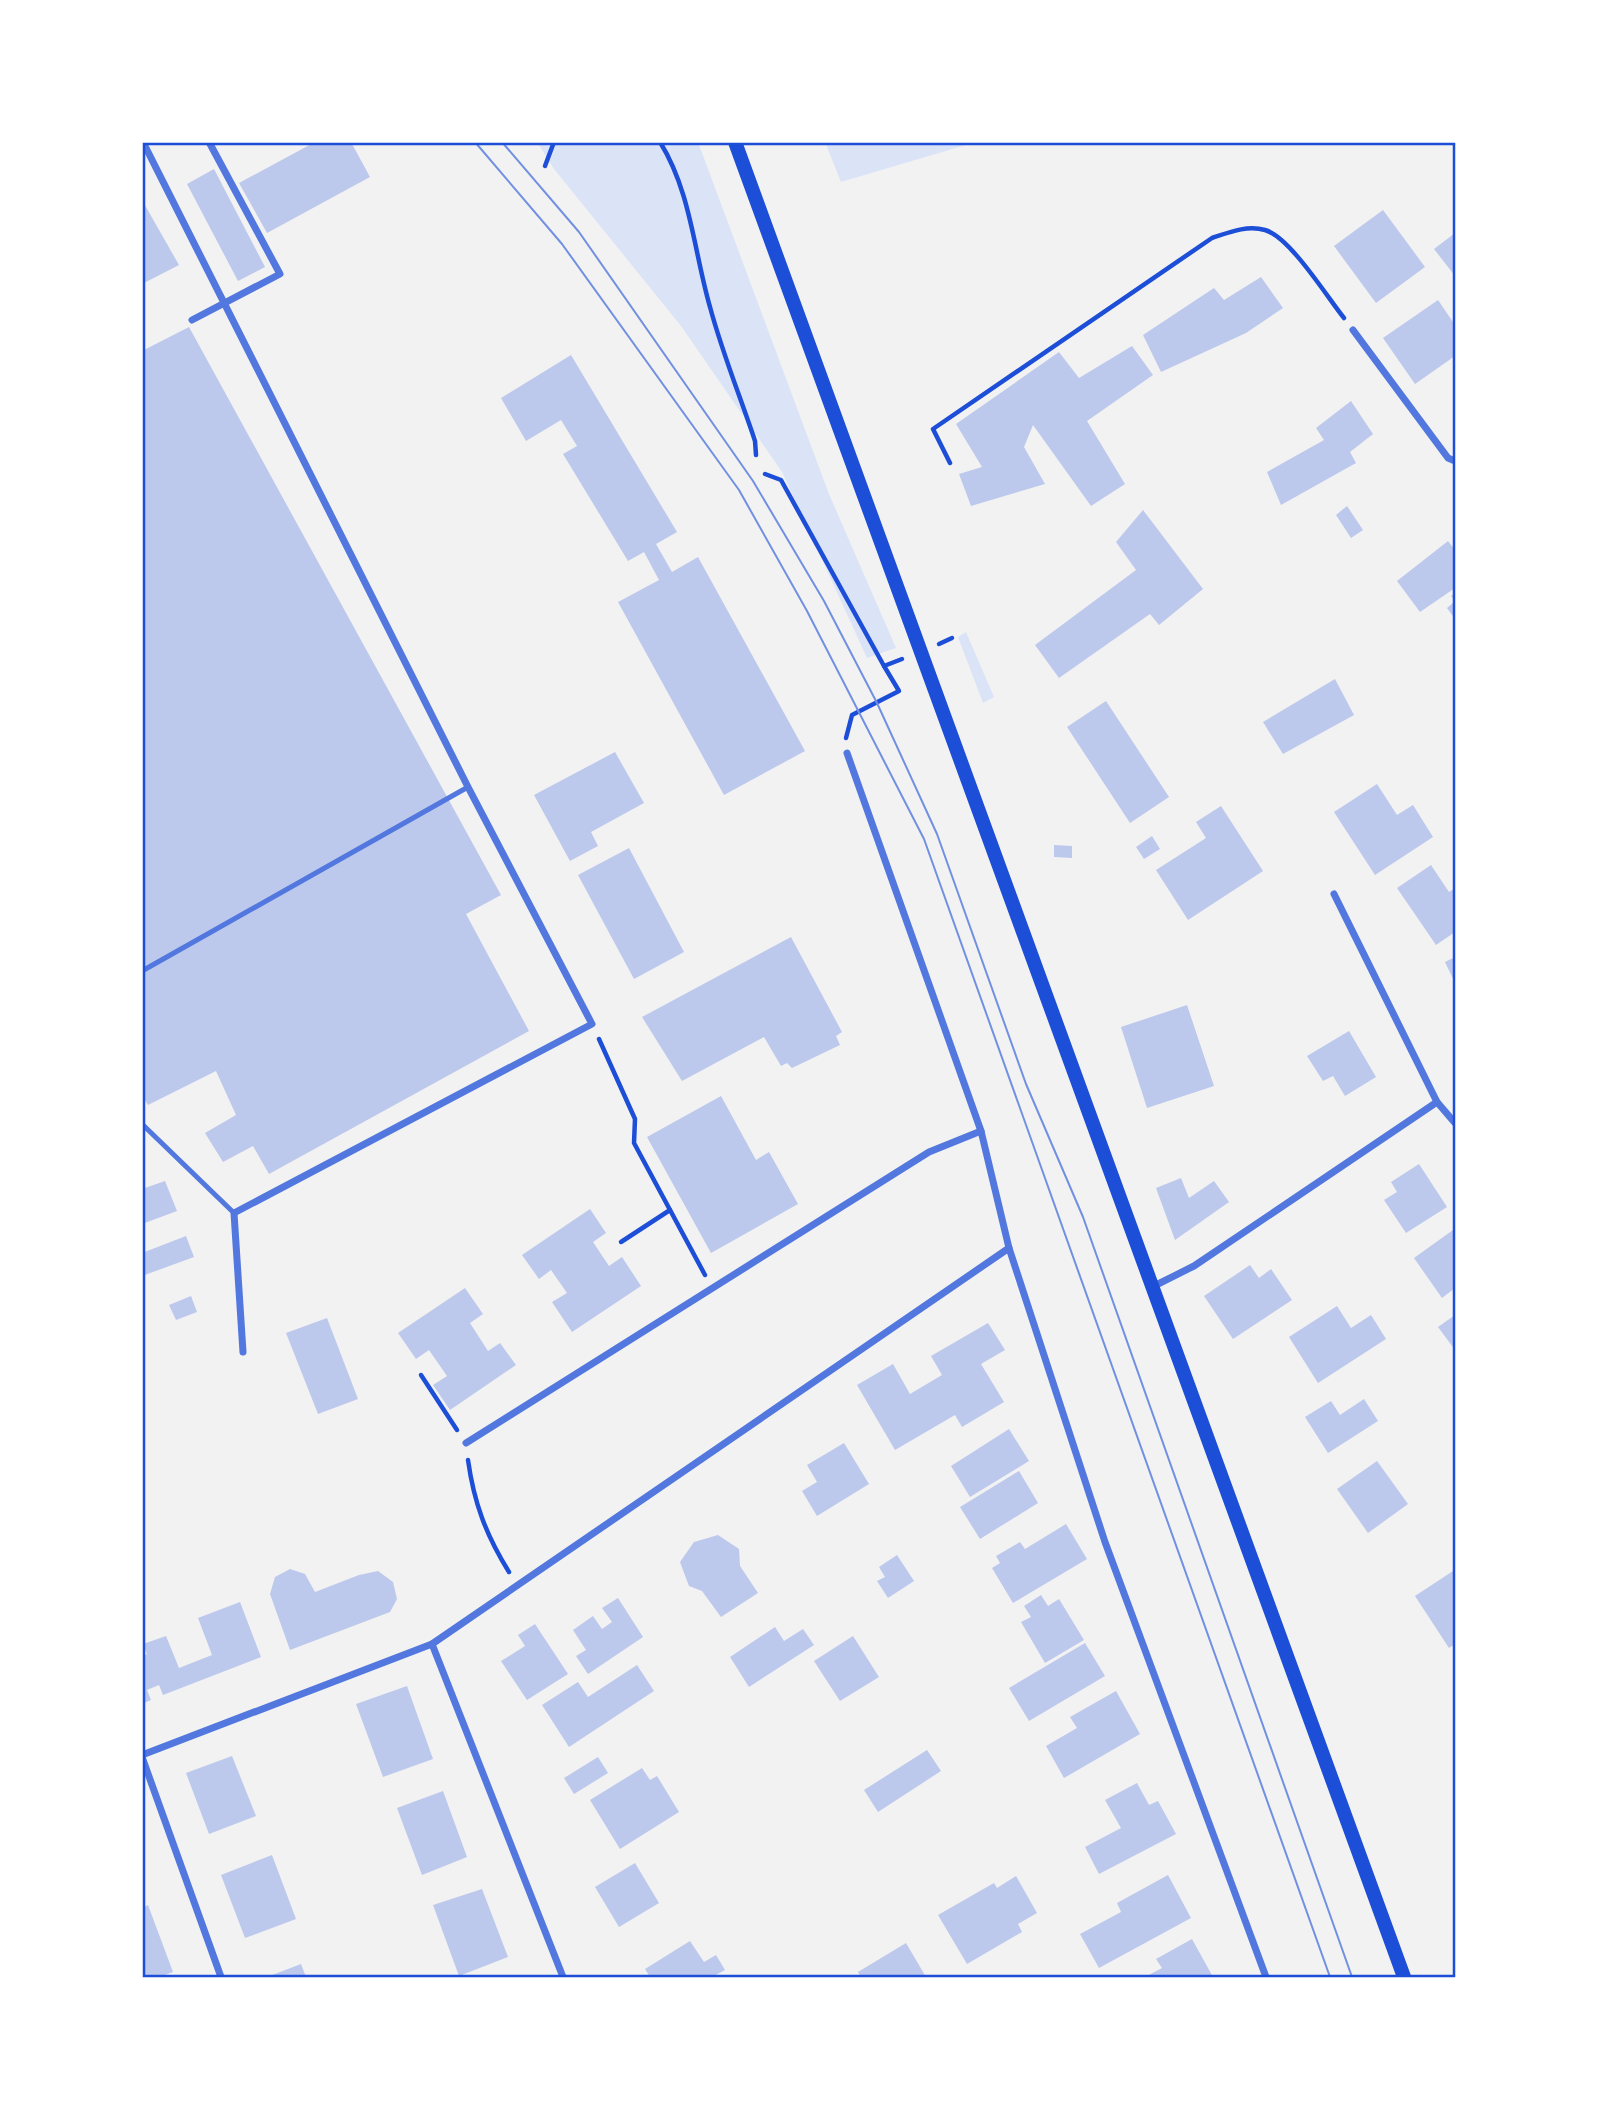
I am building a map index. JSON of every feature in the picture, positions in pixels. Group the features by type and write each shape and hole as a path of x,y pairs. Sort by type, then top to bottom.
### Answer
{"main road":[{"path":"735,142 1404,1977"}],"street":[{"path":"143,142 468,787 592,1024 234,1213 243,1352"},
{"path":"192,320 279,274 209,142"},
{"path":"1353,330 1448,458 1455,461"},
{"path":"847,752 981,1131 1009,1248 1105,1542 1266,1977"},
{"path":"1334,894 1437,1102 1455,1123"},
{"path":"1152,1287 1194,1266 1437,1102"},
{"path":"466,1443 929,1152 981,1131"},
{"path":"221,1977 142,1756 432,1644 1009,1248"},
{"path":"432,1644 563,1977"}],"lane":[{"path":"142,971 468,787"},
{"path":"142,1124 234,1213"}],"path":[{"path":"545,166 554,142"},
{"path":"660,142 669,157 687,205 709,307 755,441 756,455"},
{"path":"950,463 933,429 1212,238 1245,228 1267,230 1289,247 1353,330"},
{"path":"765,474 781,480 899,691 852,715 846,729 847,752"},
{"path":"884,666 921,652"},
{"path":"592,1024 635,1119 634,1143 712,1288"},
{"path":"621,1242 670,1210"},
{"path":"421,1375 466,1443 474,1500 488,1539 518,1584"}],"shaded area":[{"path":"537,142 698,142 829,494 896,648 867,658 782,472 681,326 554,169"},
{"path":"825,142 976,142 841,182"},
{"path":"966,632 994,697 983,703 958,637"}],"building":[{"path":"315,142 351,142 370,177 267,233 239,183"},
{"path":"214,169 265,267 238,281 187,184"},
{"path":"142,200 179,265 142,284"},
{"path":"1383,210 1425,267 1376,303 1334,246"},
{"path":"1455,233 1455,276 1434,249"},
{"path":"1261,277 1283,308 1246,333 1161,372 1143,335 1214,288 1224,300"},
{"path":"1438,300 1455,325 1455,356 1415,384 1383,338"},
{"path":"189,327 501,895 466,914 529,1031 269,1174 253,1146 223,1162 205,1133 236,1115 216,1071 148,1105 142,1095 142,351"},
{"path":"1132,346 1153,375 1087,421 1125,484 1091,506 1033,425 1024,447 1045,484 971,506 959,474 982,467 956,424 1059,352 1079,378"},
{"path":"571,355 677,532 656,544 672,572 698,557 805,751 724,795 618,602 659,580 644,552 628,561 563,454 577,446 561,420 526,441 501,398"},
{"path":"1351,401 1373,434 1350,452 1356,463 1281,505 1267,472 1324,440 1316,428"},
{"path":"1347,506 1363,530 1351,538 1336,515"},
{"path":"1143,510 1203,589 1159,625 1150,614 1059,678 1035,645 1136,570 1116,542"},
{"path":"1448,541 1455,550 1455,588 1420,612 1397,581"},
{"path":"1455,601 1455,619 1447,608"},
{"path":"1335,679 1354,715 1283,754 1263,722"},
{"path":"1106,701 1169,797 1130,823 1067,727"},
{"path":"615,752 644,803 591,832 598,846 570,861 534,795"},
{"path":"1377,784 1397,815 1413,805 1433,837 1375,875 1334,812"},
{"path":"1221,806 1263,871 1188,920 1156,870 1206,838 1196,822"},
{"path":"1152,836 1160,849 1144,859 1136,847"},
{"path":"1054,845 1072,846 1072,858 1054,857"},
{"path":"629,848 684,952 634,979 578,875"},
{"path":"1431,865 1449,892 1455,888 1455,932 1436,945 1397,888"},
{"path":"791,937 842,1032 836,1036 840,1045 792,1068 787,1063 781,1066 764,1037 682,1081 642,1017"},
{"path":"1455,957 1455,983 1445,962"},
{"path":"1187,1005 1214,1086 1147,1108 1121,1027"},
{"path":"1349,1031 1376,1077 1345,1096 1333,1076 1323,1081 1307,1056"},
{"path":"721,1096 756,1160 769,1152 798,1204 711,1253 647,1137"},
{"path":"1419,1164 1447,1207 1406,1233 1384,1200 1397,1192 1391,1182"},
{"path":"1181,1178 1189,1198 1214,1181 1229,1202 1175,1240 1156,1188"},
{"path":"165,1181 177,1211 142,1224 142,1189"},
{"path":"590,1209 606,1233 593,1242 609,1266 622,1257 641,1286 572,1332 552,1302 567,1293 551,1270 539,1279 522,1255"},
{"path":"1453,1230 1455,1288 1442,1298 1414,1258"},
{"path":"186,1236 194,1257 142,1276 142,1253"},
{"path":"1250,1265 1259,1278 1271,1269 1292,1300 1233,1339 1204,1296"},
{"path":"465,1288 483,1314 470,1323 488,1351 500,1343 516,1365 450,1410 433,1385 447,1376 429,1350 416,1359 398,1333"},
{"path":"191,1296 197,1312 176,1320 169,1305"},
{"path":"1337,1306 1351,1328 1371,1315 1386,1339 1318,1383 1289,1337"},
{"path":"1455,1315 1455,1350 1438,1327"},
{"path":"327,1318 358,1399 318,1414 286,1333"},
{"path":"988,1323 1005,1350 981,1364 1004,1402 962,1427 955,1415 895,1450 857,1385 893,1364 910,1394 942,1375 931,1356"},
{"path":"1364,1399 1378,1421 1328,1453 1305,1417 1331,1401 1340,1415"},
{"path":"1009,1429 1029,1461 970,1497 951,1466"},
{"path":"844,1443 869,1484 817,1516 802,1491 817,1482 807,1465"},
{"path":"1377,1461 1408,1504 1368,1533 1337,1489"},
{"path":"1019,1471 1038,1503 980,1539 960,1507"},
{"path":"1066,1524 1087,1559 1013,1603 992,1568 1000,1563 996,1556 1020,1542 1025,1549"},
{"path":"718,1535 739,1549 740,1566 758,1593 721,1617 702,1591 689,1586 680,1562 694,1542"},
{"path":"897,1555 914,1581 888,1598 877,1581 885,1577 879,1567"},
{"path":"290,1569 305,1574 315,1592 359,1575 378,1571 393,1582 397,1599 390,1612 290,1650 270,1594 275,1577"},
{"path":"1453,1571 1455,1644 1449,1648 1415,1596"},
{"path":"1041,1595 1048,1606 1059,1599 1084,1640 1045,1663 1021,1622 1031,1617 1024,1606"},
{"path":"618,1598 643,1637 588,1674 576,1656 586,1650 573,1630 593,1616 602,1629 612,1622 602,1608"},
{"path":"240,1602 261,1657 163,1695 159,1685 147,1690 151,1700 142,1704 142,1656 147,1654 143,1644 166,1636 179,1668 212,1655 198,1618"},
{"path":"535,1624 568,1674 527,1700 501,1661 525,1646 518,1635"},
{"path":"775,1627 784,1641 803,1629 814,1645 749,1687 730,1657"},
{"path":"853,1636 879,1677 840,1701 814,1661"},
{"path":"1085,1643 1105,1676 1029,1721 1009,1688"},
{"path":"637,1665 654,1691 569,1747 542,1705 578,1682 588,1697"},
{"path":"407,1686 433,1759 383,1777 356,1704"},
{"path":"1116,1691 1140,1734 1064,1778 1046,1746 1077,1728 1070,1717"},
{"path":"927,1750 941,1771 878,1812 864,1790"},
{"path":"232,1756 256,1816 209,1834 186,1773"},
{"path":"598,1757 608,1773 574,1794 564,1778"},
{"path":"642,1768 650,1780 657,1776 679,1812 620,1849 590,1800"},
{"path":"1137,1783 1149,1805 1158,1801 1176,1834 1099,1874 1085,1847 1121,1828 1105,1800"},
{"path":"443,1791 467,1857 422,1875 397,1808"},
{"path":"272,1855 296,1919 245,1938 221,1875"},
{"path":"635,1863 659,1903 619,1927 595,1887"},
{"path":"1168,1875 1191,1918 1099,1968 1080,1934 1121,1912 1117,1903"},
{"path":"1016,1876 1037,1913 1018,1924 1022,1932 967,1964 938,1915 994,1883 997,1888"},
{"path":"482,1889 508,1957 459,1976 433,1905"},
{"path":"148,1905 173,1972 159,1977 142,1977 142,1908"},
{"path":"1192,1939 1213,1977 1145,1977 1162,1968 1156,1959"},
{"path":"690,1941 704,1962 716,1955 725,1970 712,1977 650,1977 645,1969"},
{"path":"906,1943 926,1977 861,1977 858,1972"},
{"path":"301,1964 306,1977 267,1977"}],"tram line":[{"path":"475,142 562,244 739,490 807,611 924,839 1330,1977"},
{"path":"502,142 579,232 753,481 824,601 877,703 937,834 1026,1084 1083,1217 1352,1977"}]}
